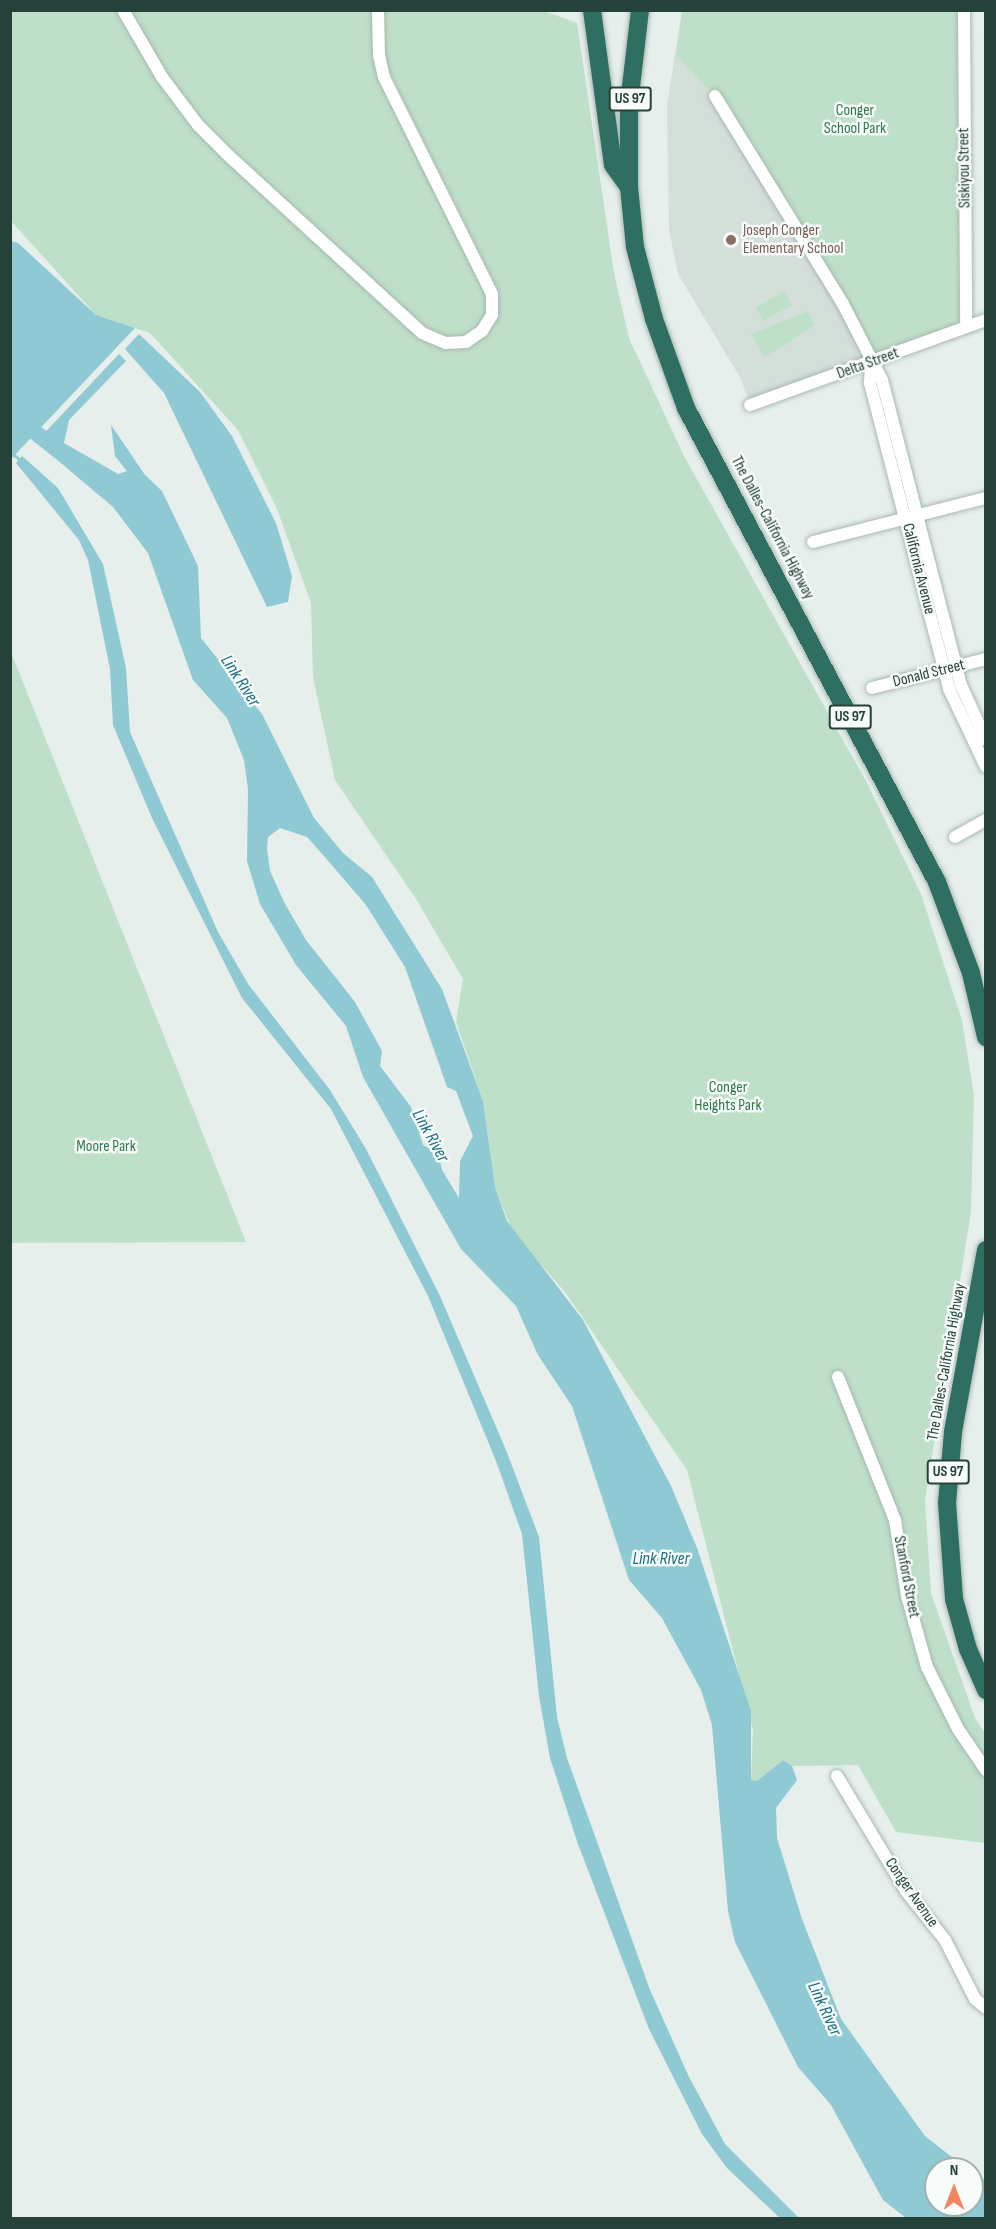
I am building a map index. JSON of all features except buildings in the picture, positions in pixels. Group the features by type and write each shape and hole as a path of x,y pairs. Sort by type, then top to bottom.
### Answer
{"highway":[{"path":"592,10 613,165 629,187"},
{"name":"The Dalles-California Highway","path":"640,10 629,104 629,187 640,268 654,320 686,408 937,882 970,973 986,1037"},
{"name":"The Dalles-California Highway","path":"986,1250 954,1432 946,1503 954,1599 968,1649 986,1690"}],"street":[{"path":"123,10 162,77 198,125 229,156 422,333 446,343 466,342 482,331 492,315 492,294 384,77 379,56 378,10"},
{"name":"Siskiyou Street","path":"964,10 966,326"},
{"name":"California Avenue","path":"715,96 837,294 871,364 882,380 911,517 950,668 961,721 986,767"},
{"name":"Delta Street","path":"750,405 871,364 986,320"},
{"path":"813,542 986,498"},
{"name":"Donald Street","path":"872,688 986,659"},
{"name":"California Avenue","path":"950,668 986,740"},
{"path":"955,837 986,820"},
{"name":"Stanford Street","path":"837,1377 895,1520 907,1596 927,1667 958,1730 986,1770"},
{"name":"Conger Avenue","path":"837,1776 906,1891 945,1940 975,1999 986,2008"}],"shaded area":[{"path":"682,11 966,326 750,405 741,379 678,274 669,229 667,105"}],"green space":[{"name":"Conger Heights Park","path":"541,10 577,23 614,273 629,338 684,456 866,781 921,894 962,1020 974,1095 971,1212 925,1500 931,1593 975,1718 985,1733 985,1843 896,1832 858,1765 792,1766 783,1760 757,1782 751,1780 753,1730 687,1470 565,1292 513,1233 495,1187 483,1101 456,1022 463,979 416,899 335,780 313,677 311,603 277,509 238,430 150,333 96,315 11,221 11,11"},
{"name":"Conger School Park","path":"682,11 964,11 966,326 871,364 715,96 676,56"},
{"path":"784,291 792,305 763,321 755,308"},
{"path":"808,311 815,325 765,357 751,334"},
{"name":"Moore Park","path":"11,652 246,1242 11,1243"}],"water":[{"path":"11,241 18,243 96,315 135,328 11,459"},
{"path":"139,334 200,392 232,436 276,523 292,576 288,602 267,607 164,393 125,349"},
{"name":"Link River","path":"119,354 126,361 69,420 64,443 118,474 127,471 115,456 111,425 145,475 162,491 198,566 201,638 262,714 314,818 343,853 372,877 442,989 483,1101 495,1187 507,1221 583,1320 671,1486 697,1548 751,1711 751,1780 757,1781 783,1760 792,1766 797,1780 776,1808 777,1838 802,1919 841,2019 925,2136 952,2157 924,2157 924,2217 984,2217 984,2179 985,2218 906,2218 883,2200 831,2105 798,2067 735,1942 728,1911 712,1725 701,1690 662,1618 629,1580 572,1406 538,1355 516,1306 461,1249 363,1077 346,1026 296,965 260,904 247,861 248,789 244,760 227,718 193,680 148,553 113,507 36,442","holes":["280,828 307,837 366,905 405,967 447,1087 456,1091 473,1136 460,1161 459,1198 442,1170 438,1153 423,1145 411,1107 380,1066 382,1051 355,1002 306,940 284,902 270,871 268,837"]},
{"path":"22,456 58,488 103,564 126,668 130,732 218,932 248,984 330,1090 366,1149 440,1296 506,1450 539,1537 557,1717 567,1758 650,1990 689,2077 725,2144 799,2218 780,2218 727,2168 702,2134 649,2029 578,1844 550,1758 539,1696 522,1534 496,1461 428,1296 331,1109 242,998 152,818 113,725 110,669 88,560 79,540 16,463"}],"waterway":[{"name":"Link River","path":"36,433 59,451"},
{"path":"14,455 20,460"}],"place":[{"name":"Joseph Conger Elementary School","path":"731,240"}]}
